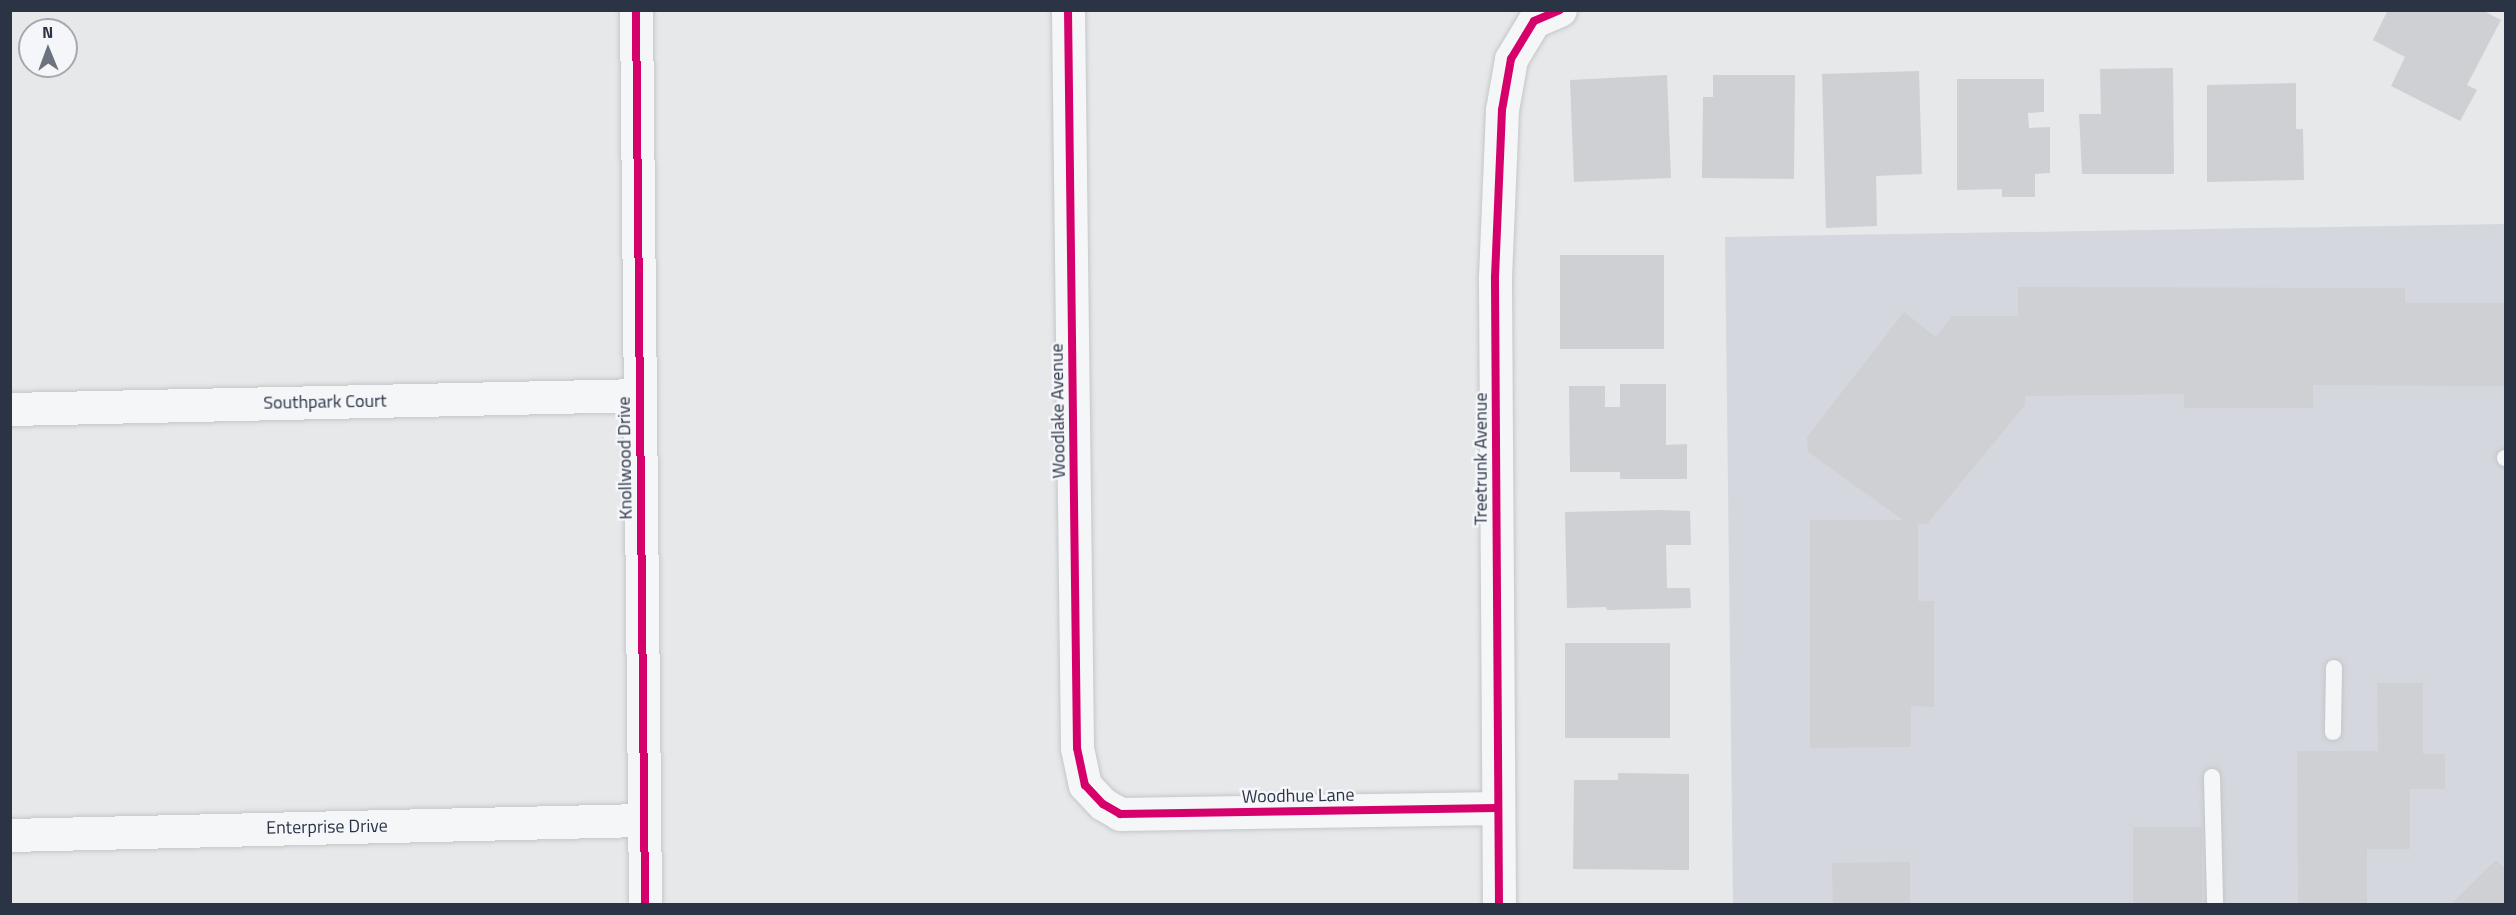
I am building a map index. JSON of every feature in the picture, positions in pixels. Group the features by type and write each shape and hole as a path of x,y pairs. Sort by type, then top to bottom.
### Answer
{"street":[{"name":"Knollwood Drive","path":"636,10 645,904"},
{"name":"Woodlake Avenue","path":"1068,10 1077,748 1085,785 1103,804"},
{"name":"Treetrunk Avenue","path":"1498,904 1495,277 1502,110 1511,58 1547,16"},
{"name":"Southpark Court","path":"10,410 640,395"},
{"name":"Woodhue Lane","path":"1103,804 1119,814 1497,808"},
{"name":"Enterprise Drive","path":"10,834 644,819"}],"lane":[{"path":"2333,732 2334,668"},
{"path":"2212,777 2215,904"}],"shaded area":[{"path":"2505,224 2505,904 1733,904 1725,237"}],"building":[{"path":"2388,10 2482,10 2501,20 2467,85 2477,90 2460,121 2391,86 2405,57 2373,40"},
{"path":"2173,68 2174,174 2082,174 2079,114 2101,114 2100,69"},
{"path":"1919,71 1922,174 1876,176 1877,226 1826,228 1822,74"},
{"path":"1667,75 1671,178 1574,182 1570,80"},
{"path":"1713,75 1795,75 1794,179 1702,178 1703,97 1713,97"},
{"path":"1957,79 2044,79 2044,112 2028,113 2029,128 2050,127 2050,173 2035,174 2035,197 2002,197 2002,189 1957,190"},
{"path":"2296,83 2296,129 2303,129 2304,180 2207,182 2207,85"},
{"path":"1560,255 1664,255 1664,349 1560,349"},
{"path":"2018,287 2405,288 2405,303 2506,303 2506,386 2313,385 2313,408 2184,408 2184,394 2025,396 2025,405 1927,524 1918,524 1918,601 1934,601 1934,707 1911,706 1911,747 1810,748 1810,520 1903,520 1808,452 1807,437 1904,312 1936,337 1952,316 2018,316"},
{"path":"1620,384 1666,384 1666,445 1687,444 1687,479 1620,479 1620,472 1570,472 1569,386 1605,386 1605,407 1620,407"},
{"path":"1690,511 1691,545 1666,545 1667,588 1690,588 1691,608 1607,610 1606,607 1567,608 1565,512"},
{"path":"1565,643 1670,643 1670,738 1565,738"},
{"path":"2377,683 2423,683 2423,754 2445,754 2445,789 2410,789 2410,849 2367,849 2367,904 2298,904 2297,751 2378,751"},
{"path":"1618,773 1689,774 1689,870 1573,869 1574,780 1618,780"},
{"path":"2133,827 2202,827 2202,904 2133,904"},
{"path":"2496,860 2506,870 2506,904 2451,904"},
{"path":"1910,862 1910,904 1833,904 1832,863"}],"cycle path":[{"path":"636,10 645,904"},
{"path":"1068,10 1077,748 1085,785 1103,804 1120,814 1497,808"},
{"path":"1499,904 1495,277 1502,110 1511,59 1534,21 1560,10"}]}
